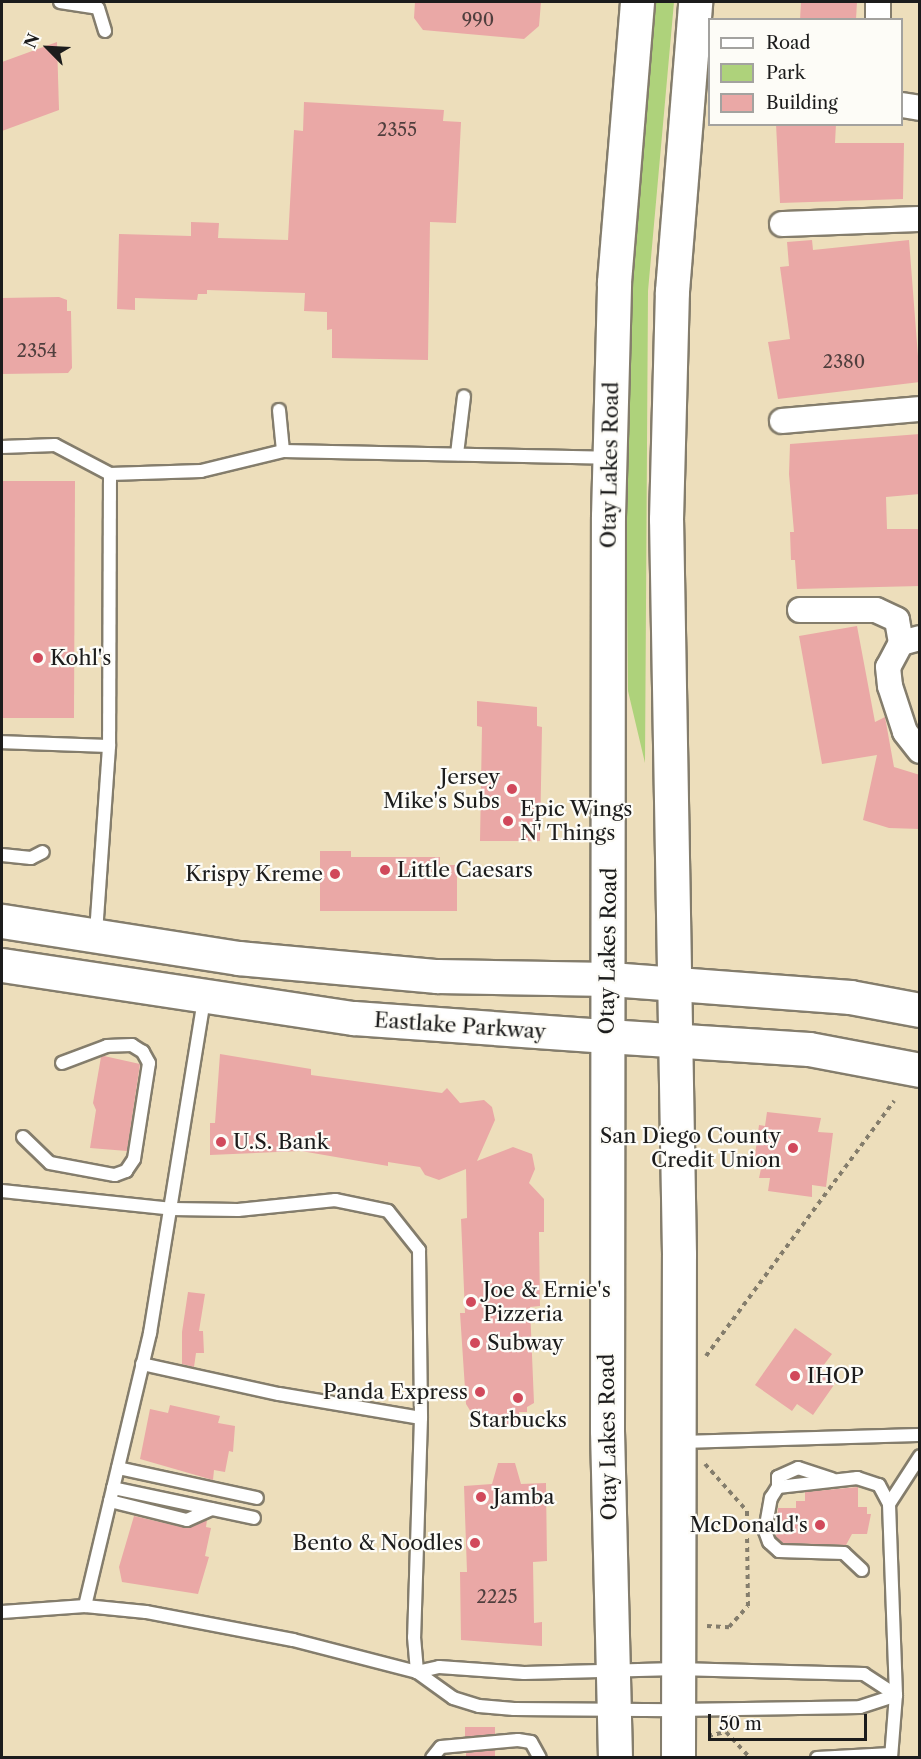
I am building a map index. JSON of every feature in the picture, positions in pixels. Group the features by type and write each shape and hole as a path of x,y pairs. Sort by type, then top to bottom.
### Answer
{"main road":[{"name":"Otay Lakes Road","path":"615,1758 607,1430 610,458 614,282 637,2"},
{"path":"678,1758 677,1040 666,519 672,291 695,2"},
{"path":"2,921 238,958 437,976 674,982 850,997 920,1010"},
{"name":"Eastlake Parkway","path":"2,965 204,998 354,1018 810,1049 920,1070"}],"street":[{"path":"878,2 878,18"},
{"path":"903,105 920,108"},
{"path":"782,224 920,219"},
{"path":"782,421 920,409"},
{"path":"800,610 876,610 897,620 910,641 888,667 890,686 905,732 920,751"}],"lane":[{"path":"60,2 101,5 105,31"},
{"path":"457,454 464,396"},
{"path":"279,410 283,451"},
{"path":"2,447 55,445 110,474 201,471 283,451 610,458"},
{"path":"95,935 108,746 110,474"},
{"path":"2,742 108,746"},
{"path":"2,855 31,858 43,852"},
{"path":"85,1606 142,1364 172,1209 204,998"},
{"path":"23,1137 50,1162 115,1175 126,1171 134,1159 149,1063 143,1052 132,1045 107,1046 62,1063"},
{"path":"2,1191 172,1209 238,1210 335,1200 388,1211 418,1250 421,1418 414,1637 417,1672"},
{"path":"142,1364 279,1394 421,1418"},
{"path":"678,1442 920,1435"},
{"path":"889,1504 920,1456"},
{"path":"118,1468 257,1498"},
{"path":"832,1479 798,1468 778,1477 778,1487 766,1516 769,1542 779,1551 790,1554 844,1553 862,1570"},
{"path":"778,1487 813,1485 832,1479 857,1478 879,1485 889,1504 896,1695 891,1756 817,1758"},
{"path":"113,1488 254,1518"},
{"path":"110,1501 187,1520 212,1509"},
{"path":"2,1612 85,1606 146,1612 293,1640 417,1672 453,1698 479,1706 677,1710 860,1707 896,1695"},
{"path":"417,1672 439,1667 524,1673 677,1669 864,1674 896,1695"},
{"path":"432,1758 441,1747 518,1740 531,1742 540,1758"}],"path":[{"path":"704,1359 894,1101"},
{"path":"705,1464 747,1511 748,1606 729,1627 707,1626"},
{"path":"708,1736 726,1732 750,1758"}],"green space":[{"path":"656,2 674,2 648,291 645,763 628,691 626,490 632,289"}],"building":[{"path":"415,2 541,2 539,26 524,39 423,30 414,18"},
{"path":"801,2 857,2 856,18 800,18"},
{"path":"57,42 59,110 2,131 2,62"},
{"path":"304,102 444,110 443,121 461,122 456,223 430,222 428,360 332,358 332,329 327,330 327,312 304,311 305,293 207,290 207,294 198,294 197,300 135,298 135,310 117,309 119,234 191,236 191,222 219,223 218,238 288,240 294,130 303,131"},
{"path":"776,126 836,126 835,143 904,143 903,199 780,203"},
{"path":"812,240 813,250 909,240 920,382 778,399 768,342 790,339 780,267 789,266 787,242"},
{"path":"59,297 67,300 67,311 71,311 72,368 68,373 2,374 2,298"},
{"path":"920,434 920,494 886,497 887,529 920,529 920,586 797,589 795,560 791,560 790,532 794,532 789,474 790,444"},
{"name":"Kohl's","path":"2,481 75,481 74,718 2,718"},
{"path":"857,626 875,722 885,717 894,767 920,775 920,829 889,828 863,820 877,755 822,764 799,636"},
{"path":"477,701 537,707 537,726 542,727 540,841 480,841 482,727 477,726"},
{"path":"320,851 351,851 351,857 440,857 440,865 457,865 457,911 320,911"},
{"path":"220,1054 311,1069 311,1075 442,1093 447,1088 460,1103 484,1100 492,1107 495,1120 477,1161 513,1147 532,1154 535,1169 529,1183 544,1199 544,1232 539,1232 540,1306 530,1307 534,1403 527,1407 527,1412 519,1412 520,1426 483,1427 480,1411 471,1412 466,1404 460,1313 465,1313 461,1219 467,1218 466,1169 439,1180 425,1175 420,1167 388,1162 388,1166 301,1151 210,1155 210,1123 215,1123"},
{"path":"101,1057 140,1064 127,1151 90,1148 96,1110 93,1103"},
{"name":"San Diego County Credit Union","path":"767,1112 821,1118 818,1132 833,1133 826,1187 812,1185 812,1197 768,1191 770,1178 759,1178 762,1164 754,1163 759,1125 765,1126"},
{"path":"188,1292 205,1294 199,1331 203,1331 204,1353 196,1353 194,1367 182,1364 182,1332"},
{"name":"IHOP","path":"795,1328 832,1354 820,1370 836,1382 813,1415 797,1404 792,1411 755,1385"},
{"path":"170,1405 220,1416 218,1423 235,1426 233,1452 229,1451 225,1472 214,1470 213,1480 140,1459 150,1409 168,1413"},
{"path":"498,1463 515,1463 521,1484 546,1483 547,1561 533,1562 534,1623 542,1622 542,1646 461,1640 460,1572 467,1572 464,1486 492,1484"},
{"path":"858,1487 858,1507 867,1507 867,1514 871,1514 867,1534 852,1534 846,1545 783,1543 776,1537 778,1508 796,1508 796,1501 805,1501 805,1492"},
{"path":"134,1516 186,1528 207,1520 206,1527 211,1528 205,1556 209,1557 198,1594 122,1582 119,1567"},
{"path":"465,1727 495,1727 495,1734 465,1737"},
{"path":"495,1750 495,1758 466,1758 466,1753"}],"place":[{"name":"Kohl's","path":"38,658"},
{"name":"Jersey Mike's Subs","path":"512,789"},
{"name":"Epic Wings N' Things","path":"508,821"},
{"name":"Little Caesars","path":"385,870"},
{"name":"Krispy Kreme","path":"335,874"},
{"name":"U.S. Bank","path":"221,1142"},
{"name":"San Diego County Credit Union","path":"793,1148"},
{"name":"Joe & Ernie's Pizzeria","path":"471,1302"},
{"name":"Subway","path":"475,1343"},
{"name":"IHOP","path":"795,1376"},
{"name":"Panda Express","path":"480,1392"},
{"name":"Starbucks","path":"518,1398"},
{"name":"Jamba","path":"481,1497"},
{"name":"McDonald's","path":"820,1525"},
{"name":"Bento & Noodles","path":"475,1543"}]}
